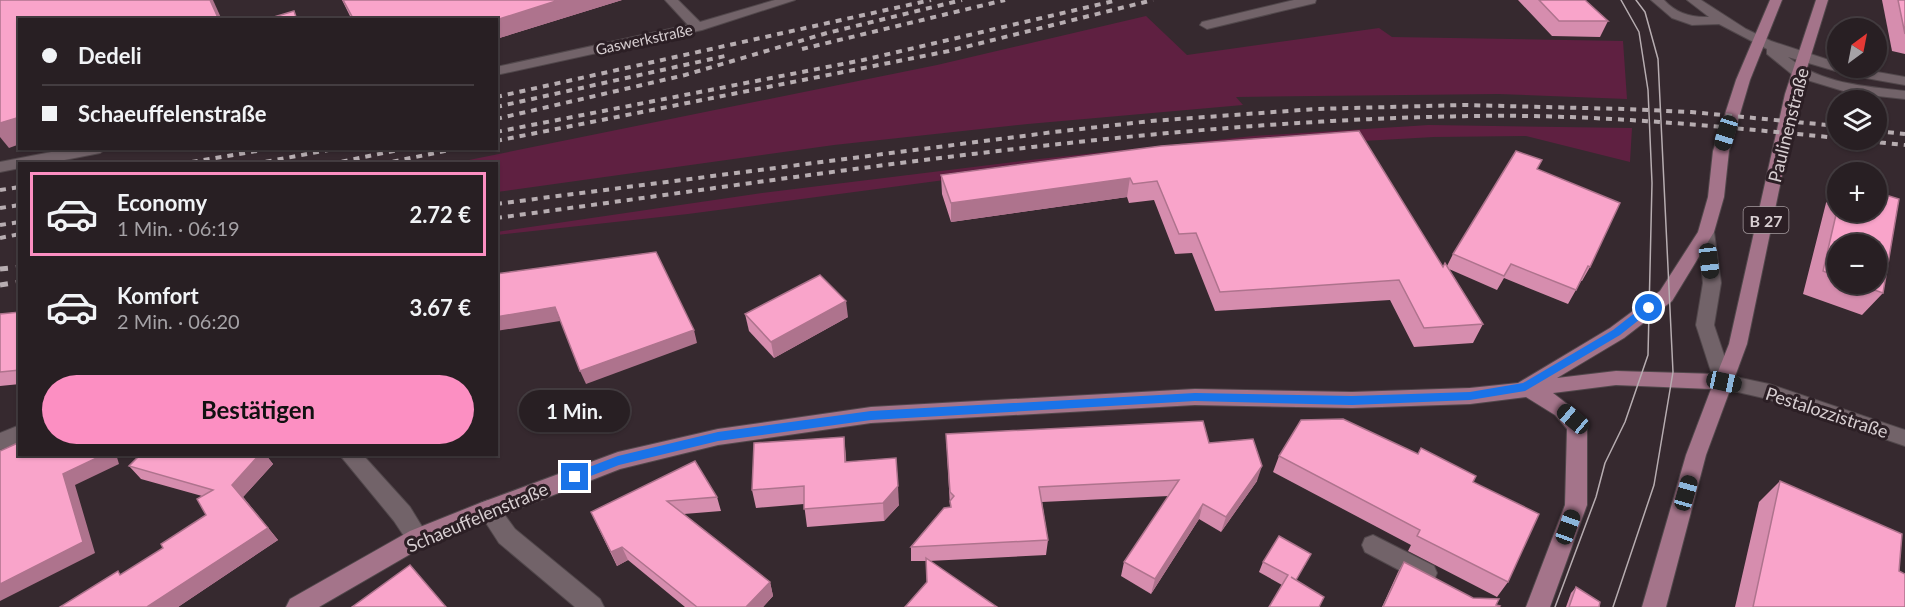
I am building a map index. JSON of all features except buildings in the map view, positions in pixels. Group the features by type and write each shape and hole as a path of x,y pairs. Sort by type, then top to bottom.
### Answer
{"main road":[{"path":"1525,387 1617,333 1666,296 1706,232 1716,197 1721,151 1743,80 1776,0"},
{"name":"B 27","path":"1802,65 1822,0"},
{"name":"Paulinenstraße","path":"1654,607 1696,455 1738,344 1750,298 1792,94 1802,65"},
{"name":"Schaeuffelenstraße","path":"298,607 418,538 488,509 618,461 718,437 871,415 1195,397 1352,400 1470,396 1525,387 1616,378 1724,382"},
{"path":"1525,387 1552,402 1573,419 1577,439 1576,505 1538,607"}],"street":[{"path":"671,0 698,27"},
{"name":"Gaswerkstraße","path":"498,71 698,27 789,0"},
{"path":"1207,25 1310,0"},
{"path":"1657,0 1662,8 1683,19 1718,20"},
{"path":"1693,0 1718,20 1850,89 1905,95"},
{"path":"1802,65 1905,81"},
{"path":"26,162 89,150"},
{"path":"0,167 18,164"},
{"path":"1706,232 1712,283 1705,325 1724,382"},
{"name":"Pestalozzistraße","path":"1724,382 1769,392 1905,438"},
{"path":"0,442 18,434"},
{"path":"351,456 402,514 418,538"},
{"path":"488,509 507,536 592,607"},
{"path":"1373,545 1446,584"}],"shaded area":[{"path":"1146,16 1187,55 1379,28 1392,37 1623,41 1627,99 1498,94 1236,97 1243,105 1028,124 834,145 498,192 498,162 459,162 937,65"},
{"path":"1429,125 1632,128 1630,162 1526,136 1434,137 1147,153 688,214 498,235 498,232 762,193 1030,160 1253,136"}],"tram line":[{"path":"1555,607 1596,497 1605,463 1625,422 1648,355 1652,183 1648,90 1639,32 1621,0"},
{"path":"1613,607 1654,485 1673,372 1658,59 1645,12 1636,0"}],"railway":[{"path":"498,97 931,0"},
{"path":"498,119 685,75 827,33 962,0"},
{"path":"802,49 1005,0"},
{"path":"498,132 863,60 1118,0"},
{"path":"498,141 949,51 1153,0"},
{"path":"498,107 725,56"},
{"path":"498,204 1054,132 1151,121 1315,109 1464,105 1624,109 1691,112 1827,125"},
{"path":"498,218 861,168 1105,139 1350,120 1473,116 1565,117 1701,125 1827,137"},
{"path":"1887,132 1905,134"},
{"path":"1887,143 1905,145"},
{"path":"192,162 262,150"},
{"path":"265,162 328,150"},
{"path":"340,162 398,150"},
{"path":"391,162 450,150"},
{"path":"0,190 18,187"},
{"path":"0,208 18,205"},
{"path":"0,225 18,222"},
{"path":"0,238 18,234"},
{"path":"0,269 18,267"},
{"path":"0,285 18,282"}],"route":[{"path":"575,477 618,461 718,437 871,415 1195,397 1352,400 1470,396 1525,387 1617,333 1649,308"}]}
